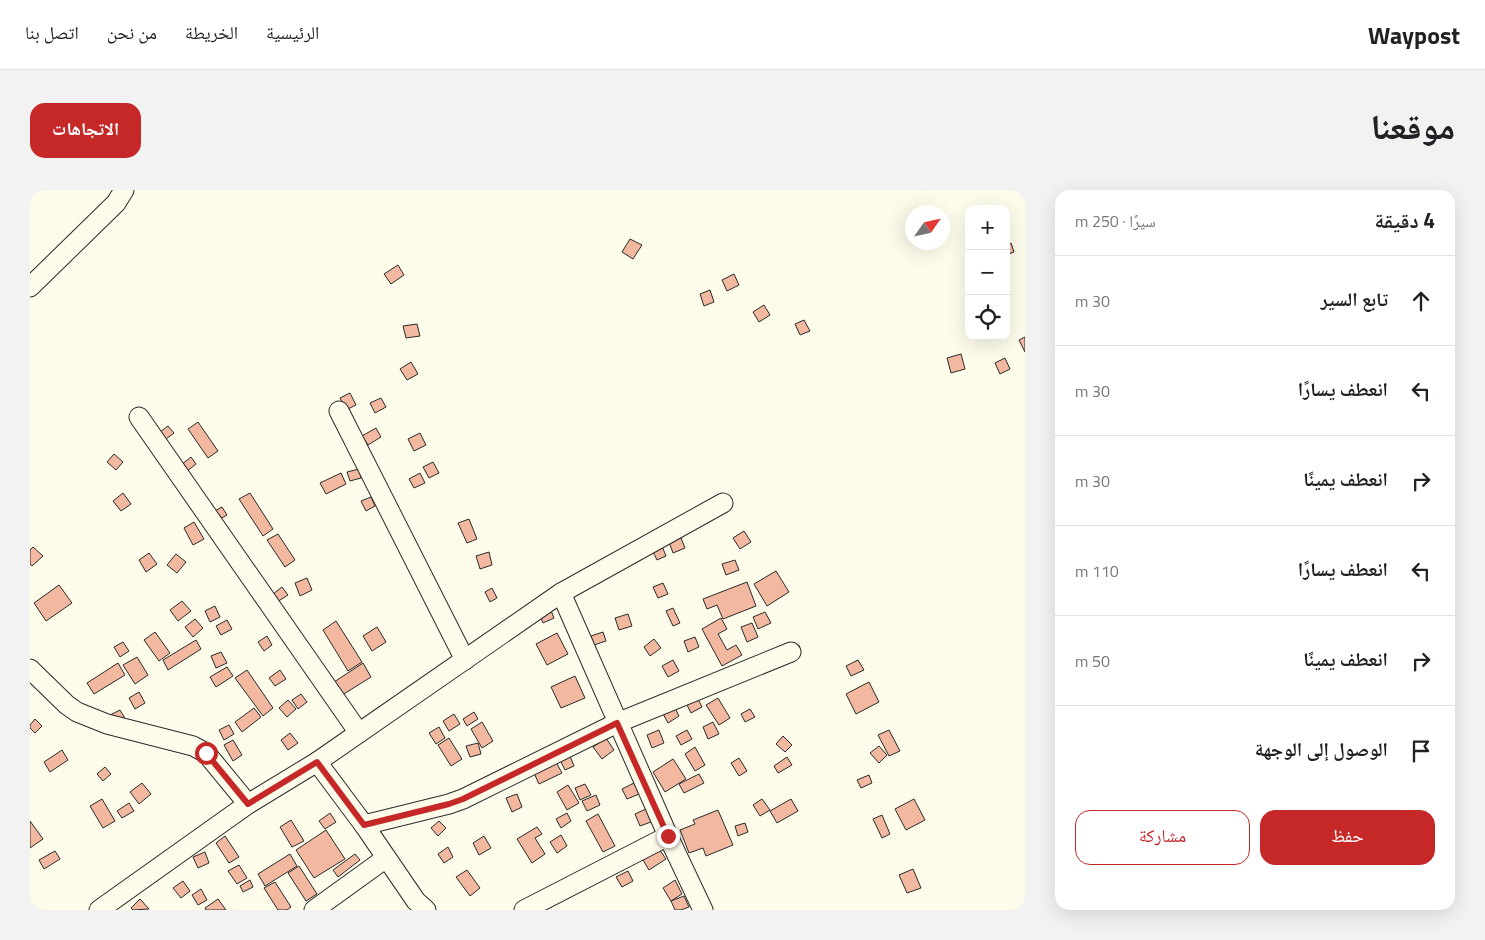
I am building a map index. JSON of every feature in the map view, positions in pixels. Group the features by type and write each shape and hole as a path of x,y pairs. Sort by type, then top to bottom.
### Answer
{"street":[{"path":"30,287 116,203 124,190"},
{"path":"339,411 465,660"},
{"path":"139,417 359,733"},
{"path":"99,910 248,804 317,762 561,593 723,502"},
{"path":"561,593 617,723 703,910"},
{"path":"364,825 463,799 617,723 791,652"},
{"path":"30,669 67,705 77,712 106,724 193,746 206,753 248,804"},
{"path":"317,762 364,825 416,901 426,910"},
{"path":"524,910 668,836"},
{"path":"314,910 386,858"}],"building":[{"path":"630,239 642,245 633,259 622,252"},
{"path":"1010,243 1014,252 1010,254 1010,250"},
{"path":"398,265 404,275 391,284 384,274"},
{"path":"734,274 739,285 727,291 722,280"},
{"path":"710,290 714,302 704,306 700,294"},
{"path":"764,305 770,315 759,322 753,312"},
{"path":"804,320 810,331 800,335 795,324"},
{"path":"417,324 420,336 406,338 403,326"},
{"path":"1025,337 1025,352 1019,340"},
{"path":"961,354 965,369 951,373 947,358"},
{"path":"1005,358 1010,369 1000,374 995,363"},
{"path":"411,362 418,374 407,380 400,369"},
{"path":"350,393 356,405 346,410 340,398"},
{"path":"381,398 386,407 375,413 370,403"},
{"path":"198,422 218,451 208,458 188,429"},
{"path":"168,426 174,433 166,439 160,432"},
{"path":"376,428 381,437 368,445 362,436"},
{"path":"420,433 426,445 414,451 408,439"},
{"path":"114,454 123,462 116,470 107,462"},
{"path":"191,457 196,464 186,472 181,465"},
{"path":"433,462 439,473 429,478 423,467"},
{"path":"359,469 361,478 350,481 347,472"},
{"path":"341,473 346,484 326,494 320,483"},
{"path":"420,473 425,483 414,488 409,479"},
{"path":"123,493 131,504 121,511 113,501"},
{"path":"250,493 273,529 263,536 239,499"},
{"path":"371,497 375,506 366,511 361,501"},
{"path":"222,507 227,515 218,520 213,512"},
{"path":"469,519 477,539 467,543 458,523"},
{"path":"194,522 204,539 193,545 184,528"},
{"path":"744,531 751,542 740,549 733,538"},
{"path":"278,534 295,560 285,567 267,540"},
{"path":"681,538 685,548 673,553 669,542"},
{"path":"662,546 666,556 657,560 652,550"},
{"path":"33,547 43,556 32,566 30,564 30,550"},
{"path":"489,552 492,565 480,569 476,556"},
{"path":"149,553 157,564 146,572 139,560"},
{"path":"176,554 186,562 177,573 167,565"},
{"path":"735,560 739,570 726,575 722,564"},
{"path":"776,571 789,592 767,606 754,584"},
{"path":"307,578 312,590 300,596 295,583"},
{"path":"747,582 756,606 723,619 717,605 707,609 703,599"},
{"path":"663,583 668,594 658,598 653,587"},
{"path":"59,585 72,603 46,621 34,603"},
{"path":"282,587 288,595 277,602 272,595"},
{"path":"492,588 497,598 490,602 485,592"},
{"path":"182,601 191,611 178,621 170,610"},
{"path":"215,606 220,617 210,622 205,611"},
{"path":"550,608 554,618 543,623 539,613"},
{"path":"673,608 680,623 673,626 666,611"},
{"path":"765,612 771,623 758,629 753,617"},
{"path":"628,614 632,626 619,630 615,618"},
{"path":"721,618 727,629 718,634 727,650 736,645 742,655 722,666 702,629"},
{"path":"195,619 203,628 193,637 185,627"},
{"path":"227,620 232,629 221,635 216,626"},
{"path":"336,621 362,662 348,671 323,630"},
{"path":"752,623 758,637 747,642 741,627"},
{"path":"377,627 386,642 372,651 363,636"},
{"path":"155,632 170,653 159,661 144,640"},
{"path":"603,632 606,641 594,645 591,636"},
{"path":"557,633 568,654 547,665 536,644"},
{"path":"267,636 272,645 264,651 258,642"},
{"path":"695,637 699,647 688,652 684,641"},
{"path":"654,639 661,648 650,656 644,647"},
{"path":"196,640 201,649 168,670 163,660"},
{"path":"123,642 129,651 120,657 114,647"},
{"path":"221,652 227,663 216,668 211,656"},
{"path":"137,657 148,675 135,684 123,665"},
{"path":"673,660 679,671 668,677 662,666"},
{"path":"858,660 864,670 851,676 846,666"},
{"path":"118,663 125,675 94,694 87,683"},
{"path":"363,663 371,677 339,697 331,684"},
{"path":"227,667 233,676 216,687 210,677"},
{"path":"247,670 273,708 263,716 235,678"},
{"path":"280,670 286,679 275,686 269,678"},
{"path":"575,676 585,698 561,708 551,687"},
{"path":"869,682 879,702 856,714 846,694"},
{"path":"139,692 145,703 135,709 129,698"},
{"path":"695,693 702,707 691,713 684,699"},
{"path":"301,694 307,702 298,709 292,700"},
{"path":"718,698 730,718 719,725 706,705"},
{"path":"288,700 296,709 287,717 279,708"},
{"path":"673,704 679,716 668,723 661,710"},
{"path":"254,708 261,717 242,732 235,722"},
{"path":"750,709 755,717 745,722 741,714"},
{"path":"120,710 126,720 110,715"},
{"path":"474,712 478,719 467,726 463,719"},
{"path":"454,714 460,724 449,731 443,721"},
{"path":"35,719 42,726 35,733 30,728 30,725"},
{"path":"482,722 493,741 482,748 471,729"},
{"path":"713,722 719,734 708,739 703,727"},
{"path":"229,725 234,734 224,740 219,730"},
{"path":"439,727 445,738 436,744 429,733"},
{"path":"659,730 664,743 652,748 647,735"},
{"path":"687,730 692,739 681,745 676,736"},
{"path":"889,730 900,751 889,756 878,735"},
{"path":"290,733 298,743 288,750 281,740"},
{"path":"783,736 792,745 785,752 776,744"},
{"path":"449,738 462,759 451,766 438,745"},
{"path":"606,738 614,750 602,759 593,747"},
{"path":"233,740 242,755 233,761 224,745"},
{"path":"478,743 481,754 470,757 466,746"},
{"path":"879,746 887,755 879,763 870,753"},
{"path":"695,747 705,765 695,771 685,754"},
{"path":"62,750 68,760 50,772 44,762"},
{"path":"570,756 574,766 565,770 560,760"},
{"path":"787,757 792,765 778,773 774,766"},
{"path":"739,758 747,771 739,776 731,763"},
{"path":"673,759 686,779 665,792 653,772"},
{"path":"556,762 562,773 539,784 534,773"},
{"path":"105,767 111,774 103,781 97,774"},
{"path":"699,774 704,783 684,793 679,784"},
{"path":"869,775 872,783 861,788 857,780"},
{"path":"142,783 151,794 139,804 130,792"},
{"path":"634,783 639,794 627,799 622,789"},
{"path":"585,784 591,795 580,800 575,788"},
{"path":"568,785 579,803 567,810 557,792"},
{"path":"517,794 522,807 512,812 506,798"},
{"path":"596,795 600,805 587,811 582,801"},
{"path":"102,799 115,821 103,828 90,806"},
{"path":"762,799 770,810 760,816 753,805"},
{"path":"791,799 798,811 777,823 770,811"},
{"path":"914,799 925,820 906,830 895,809"},
{"path":"129,803 134,811 122,818 117,811"},
{"path":"646,809 651,822 640,826 635,814"},
{"path":"718,810 733,845 706,856 703,848 689,853 680,830 695,824 693,820"},
{"path":"330,813 336,822 325,829 319,821"},
{"path":"567,813 571,821 561,828 556,819"},
{"path":"598,814 615,846 603,852 586,821"},
{"path":"882,815 890,834 882,838 873,819"},
{"path":"291,820 304,841 292,847 280,827"},
{"path":"30,821 43,839 30,848"},
{"path":"439,821 446,828 438,836 431,828"},
{"path":"745,823 748,832 738,836 735,826"},
{"path":"537,827 542,834 535,838 545,854 532,863 517,839"},
{"path":"326,830 345,859 314,878 296,850"},
{"path":"561,835 567,846 557,853 550,842"},
{"path":"225,836 239,857 229,863 216,843"},
{"path":"484,836 491,848 479,855 473,843"},
{"path":"448,847 453,857 444,863 438,854"},
{"path":"659,849 666,859 649,870 643,860"},
{"path":"55,851 60,859 44,869 39,860"},
{"path":"205,852 209,863 198,868 193,857"},
{"path":"290,854 297,866 265,886 258,874"},
{"path":"355,854 360,860 338,877 333,870"},
{"path":"239,865 247,878 237,884 228,871"},
{"path":"299,866 317,894 306,901 288,873"},
{"path":"913,869 921,888 907,893 899,875"},
{"path":"467,870 480,888 470,896 456,877"},
{"path":"628,871 633,881 622,887 616,877"},
{"path":"250,880 253,887 243,892 240,886"},
{"path":"675,880 682,894 671,901 663,888"},
{"path":"183,881 190,891 181,898 173,888"},
{"path":"275,882 291,907 287,910 278,910 264,888"},
{"path":"201,889 207,900 198,905 192,895"},
{"path":"684,896 689,907 675,910 671,901"},
{"path":"140,899 149,909 133,910 131,908"},
{"path":"218,899 226,910 206,910 205,908"}],"route":[{"path":"206,753 248,804 317,762 364,825 463,799 617,723 668,836"}]}
